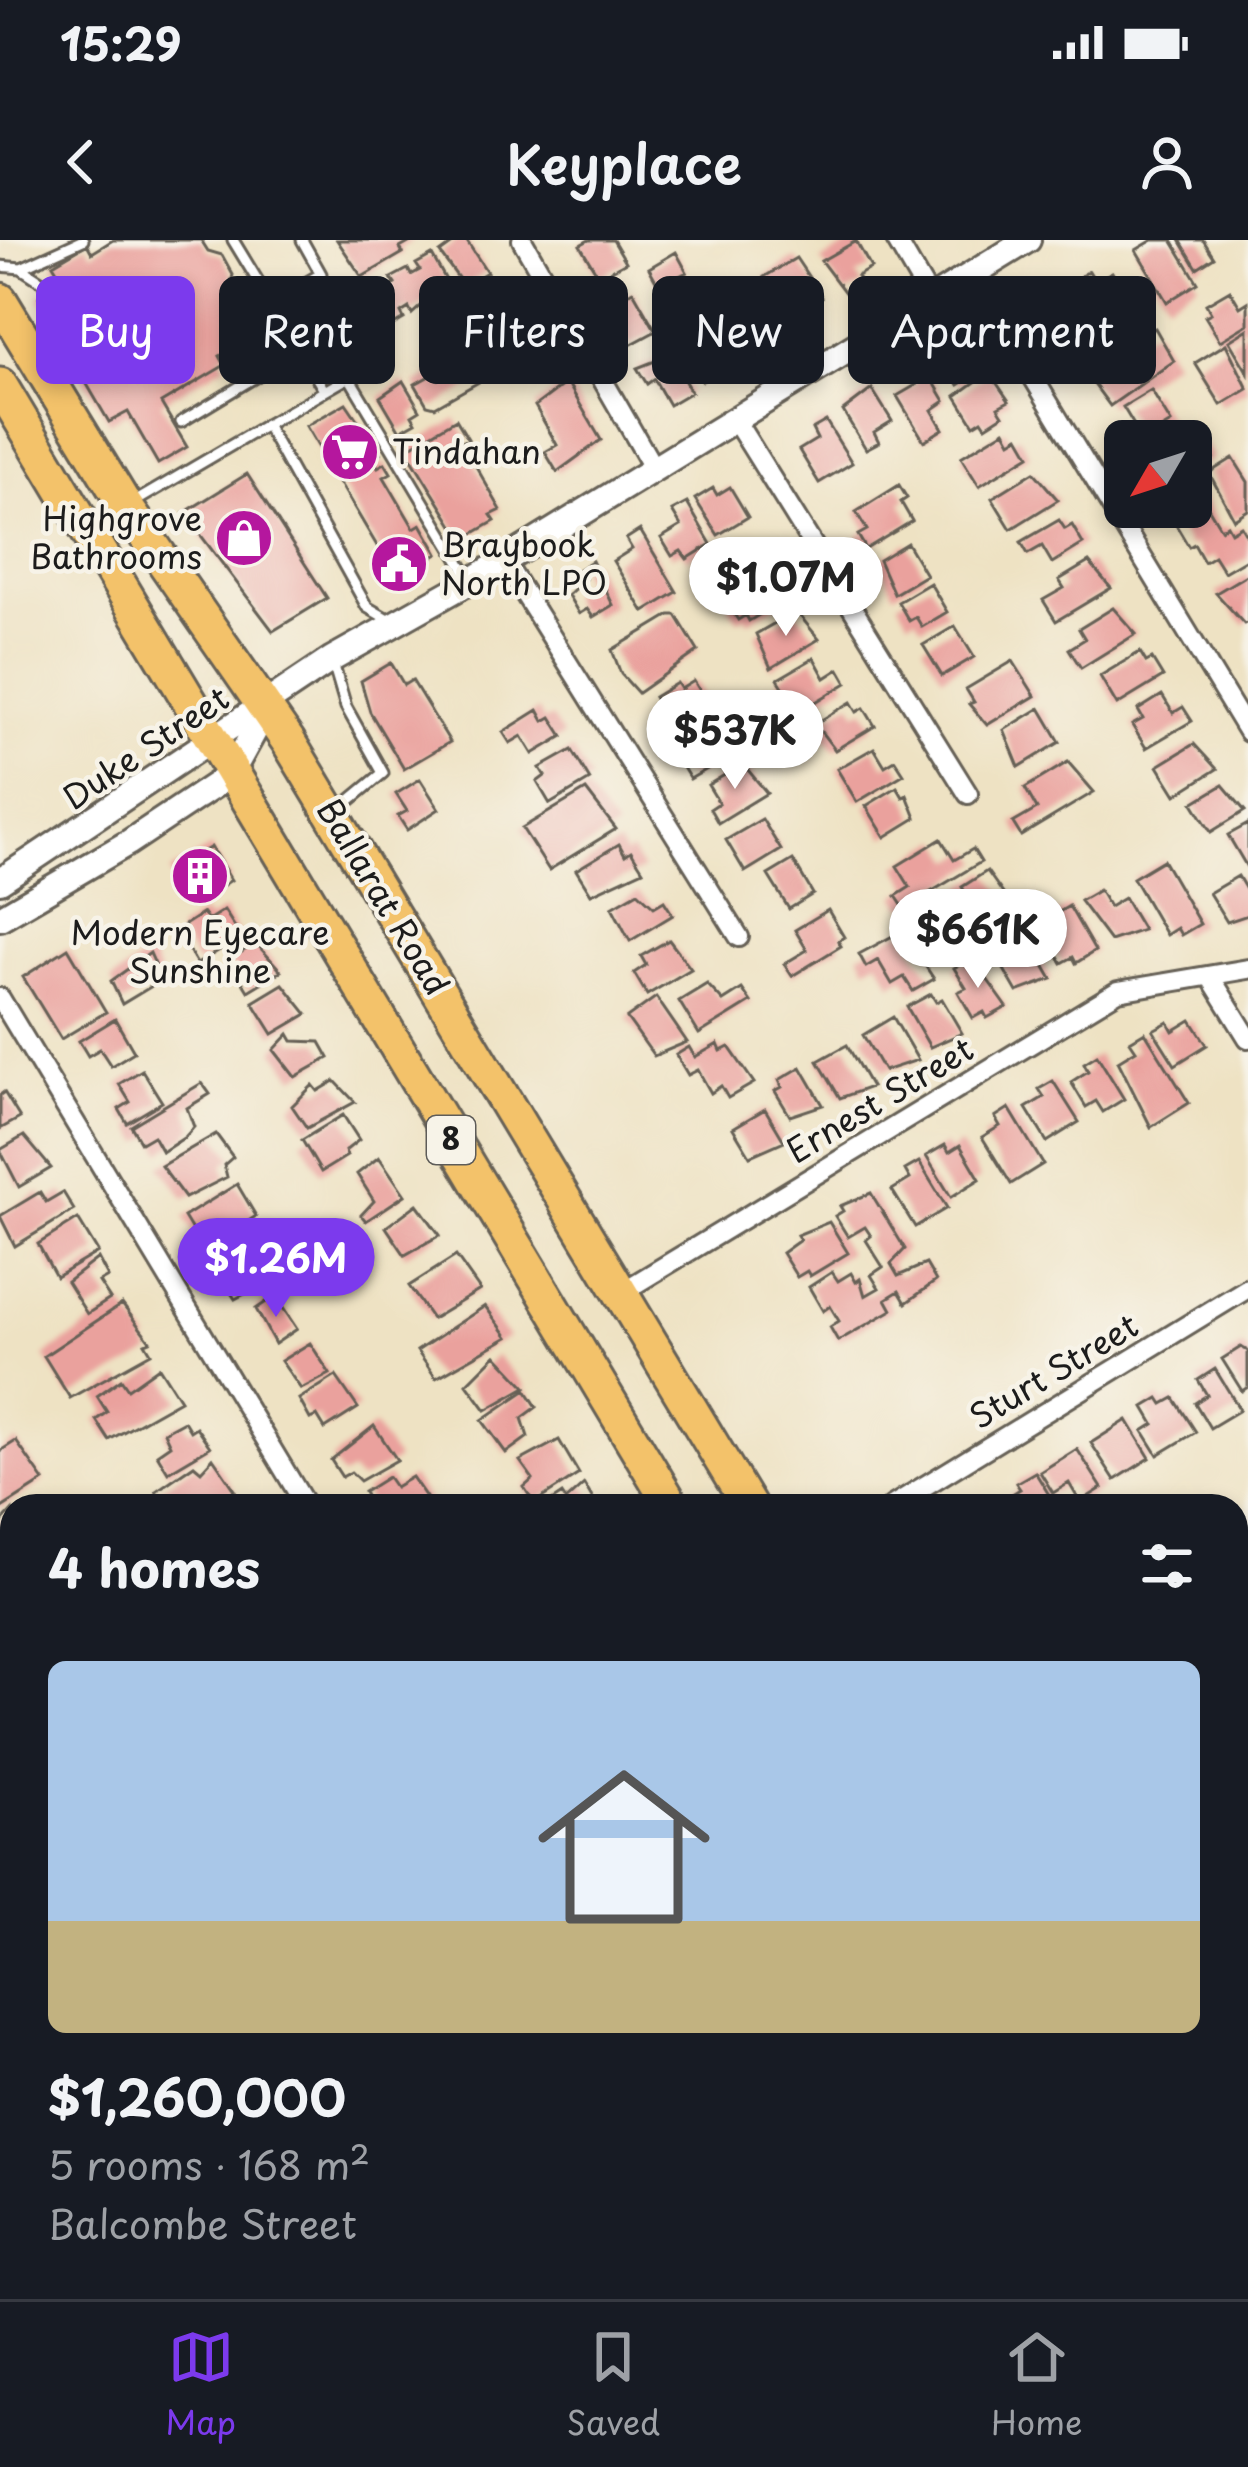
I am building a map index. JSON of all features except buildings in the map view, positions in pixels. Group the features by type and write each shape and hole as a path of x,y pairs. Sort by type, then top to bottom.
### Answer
{"highway":[{"name":"Ballarat Road","path":"0,300 36,360"},
{"name":"Ballarat Road","path":"51,384 127,507 267,707 742,1494"},
{"name":"Ballarat Road","path":"0,385 665,1494"}],"street":[{"path":"522,240 654,469"},
{"path":"896,240 917,276"},
{"name":"Duke Street","path":"971,275 1028,240"},
{"path":"971,275 1248,732"},
{"name":"Duke Street","path":"0,881 115,809 209,738 267,707 332,659 504,561 848,350"},
{"path":"735,420 968,794"},
{"path":"504,561 739,937"},
{"name":"Duke Street","path":"0,918 230,775 267,707"},
{"name":"Ernest Street","path":"622,1292 1118,991 1155,981 1211,978 1248,969"},
{"path":"1211,978 1248,1038"},
{"path":"0,998 299,1494"},
{"name":"Sturt Street","path":"912,1494 1248,1288"}],"lane":[{"path":"21,268 83,240"},
{"path":"233,240 256,276"},
{"path":"302,240 321,274 318,276"},
{"path":"0,266 21,268 36,278"},
{"path":"127,507 349,377 471,580"},
{"path":"181,422 244,384"},
{"path":"320,384 324,390"},
{"path":"266,425 367,607 396,623"},
{"path":"332,659 346,707 383,773 333,814"}],"place":[{"name":"Tindahan","path":"350,452"},
{"name":"Highgrove Bathrooms","path":"244,538"},
{"name":"Braybook North LPO","path":"399,564"},
{"name":"Modern Eyecare Sunshine","path":"200,876"}]}
